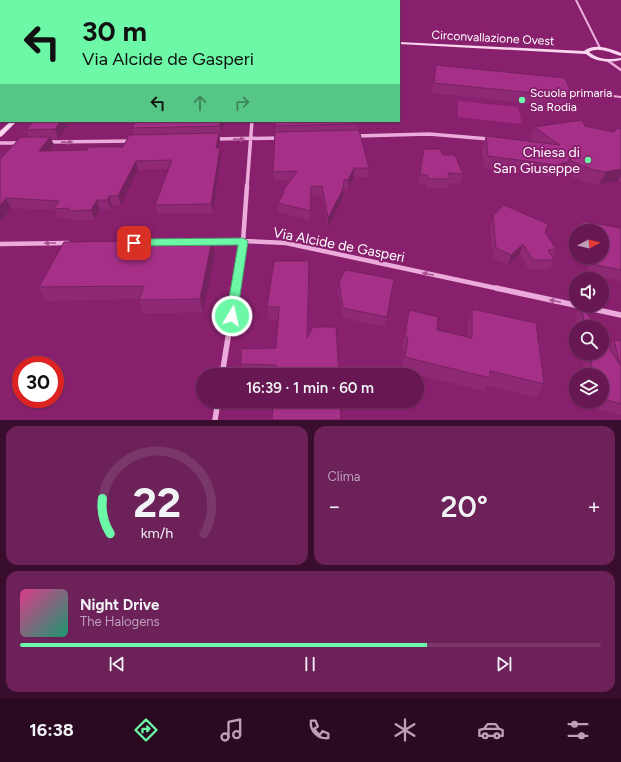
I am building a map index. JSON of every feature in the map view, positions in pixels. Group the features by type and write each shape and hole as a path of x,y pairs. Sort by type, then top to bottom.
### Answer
{"street":[{"path":"576,0 598,42 600,49"},
{"name":"Circonvallazione Ovest","path":"400,43 587,53"},
{"path":"621,54 600,49 590,49 586,51 594,58 607,60 621,59"},
{"path":"607,60 621,70"},
{"path":"0,135 13,122"},
{"path":"223,368 243,241 252,122"},
{"path":"349,136 428,134 493,139"},
{"path":"210,140 286,138"},
{"path":"43,142 138,141"},
{"path":"0,143 28,143"},
{"name":"Via Alcide de Gasperi","path":"200,242 243,241 286,244 621,315"},
{"path":"0,244 77,243"},
{"path":"215,420 217,408"}],"lane":[{"path":"576,92 621,97"}],"shaded area":[{"path":"458,101 518,107 522,124 458,117"}],"building":[{"path":"436,65 565,78 573,97 434,83"},
{"path":"582,120 585,126 613,132 618,128 621,129 621,169 606,172 594,170 571,161 570,156 568,162 556,165 488,156 486,136 560,145 534,127"},
{"path":"33,122 60,122 55,129 26,130"},
{"path":"135,122 221,122 220,126 132,128"},
{"path":"275,122 356,122 357,124 275,126"},
{"path":"359,130 369,168 354,168 348,180 344,180 343,189 328,218 322,186 311,187 310,211 278,203 284,192 282,192 297,171 273,172 275,132"},
{"path":"219,133 216,148 220,148 211,204 155,205 172,160 136,161 118,196 109,196 107,200 97,200 91,210 68,211 69,208 54,209 59,201 6,198 0,206 0,159 21,137 50,137 39,151 87,150 89,147 123,147 129,135"},
{"path":"424,149 440,149 443,155 455,155 463,174 448,173 450,179 429,179 427,175 420,175"},
{"path":"504,205 548,224 545,232 556,249 548,250 554,260 533,260 523,244 511,255 496,248 493,216"},
{"path":"582,221 599,224 583,224"},
{"path":"609,226 621,228 621,270 596,265 609,264"},
{"path":"212,240 200,299 139,300 144,286 39,287 64,242"},
{"path":"274,261 309,261 307,338 313,327 336,327 339,368 276,368 276,365 241,364 241,349 276,348 279,307 267,307"},
{"path":"345,270 394,279 387,317 343,308 339,282"},
{"path":"472,309 536,323 544,384 490,371 490,378 405,357 408,338 405,337 409,310 438,317 437,330 472,338"},
{"path":"582,312 586,312 592,320 584,320"},
{"path":"614,340 621,341 621,404 609,400 609,368 592,368 590,360 609,360 609,348 620,365"},
{"path":"273,408 340,408 341,420 272,420"}],"place":[{"name":"Scuola primaria Sa Rodia","path":"522,100"},
{"name":"Chiesa di San Giuseppe","path":"588,160"}],"route":[{"path":"134,243 243,241 232,316"}]}
